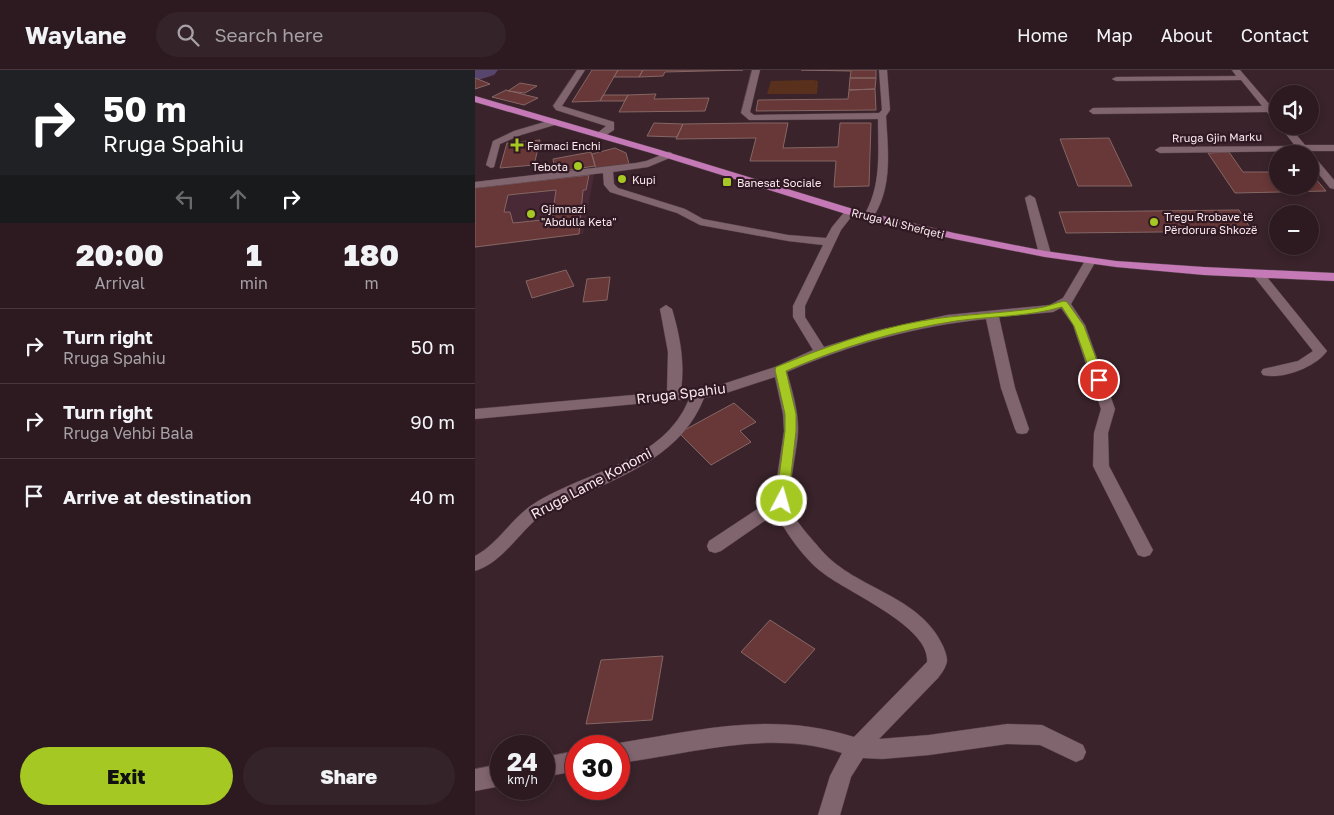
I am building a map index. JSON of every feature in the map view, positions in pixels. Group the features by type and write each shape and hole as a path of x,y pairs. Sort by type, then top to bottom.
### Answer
{"main road":[{"name":"Rruga Ali Shefqeti","path":"476,100 669,155 850,212 954,236 1045,254 1090,260 1204,272 1334,277"}],"street":[{"path":"581,70 557,106 611,124 611,128 600,135"},
{"path":"756,70 745,113 752,118 882,116"},
{"path":"868,216 876,205 881,186 882,116 886,110 883,70"},
{"path":"1236,70 1269,108"},
{"path":"1116,79 1243,78"},
{"path":"1093,111 1269,109"},
{"path":"491,165 496,142 509,135 531,131 555,122"},
{"path":"1292,135 1300,145"},
{"name":"Rruga Gjin Marku","path":"1319,150 1334,148"},
{"name":"Rruga Gjin Marku","path":"1160,150 1269,151"},
{"path":"475,186 648,164 669,155"},
{"path":"1319,168 1334,186"},
{"path":"608,169 609,185 614,190 681,211 700,222 780,236 831,242"},
{"path":"1030,198 1045,254"},
{"path":"821,352 799,317 799,306 836,230 850,212"},
{"path":"1090,260 1072,295 1064,304 1079,326 1108,409 1101,433 1101,466 1144,550"},
{"path":"1258,274 1320,351 1311,362 1268,372"},
{"name":"Rruga Spahiu","path":"475,414 563,404 698,394 729,388 780,370 821,352 919,324 1040,310 1064,304"},
{"path":"666,309 672,328 677,360 677,377 673,396"},
{"path":"992,316 1008,388 1022,429"},
{"path":"780,370 791,414 791,431 782,501 783,513 817,557 836,573 901,611 920,628 931,642 937,655 937,662 927,678 858,748 843,772 829,815"},
{"name":"Rruga Lame Konomi","path":"475,564 493,554 526,518 541,507 649,454 671,438 685,422 698,394"},
{"path":"715,546 782,501"},
{"path":"630,751 745,733 785,733 830,739 858,748 883,749 929,745 1007,734 1042,735 1075,752"},
{"path":"475,780 490,777"}],"shaded area":[{"path":"771,81 818,81 817,94 767,94"},
{"name":"Gjimnazi \"Abdulla Keta\"","path":"589,172 594,175 583,234 475,248 475,187"}],"building":[{"path":"592,70 618,70 600,101 572,102"},
{"path":"618,70 643,70 639,77 614,77"},
{"path":"643,70 743,70 665,72 663,76 639,77"},
{"path":"801,70 876,70 876,78 850,78 851,71"},
{"path":"475,78 490,84 475,89"},
{"path":"850,78 876,78 875,89 849,90"},
{"path":"520,83 537,86 525,93 508,91"},
{"path":"875,89 876,110 756,111 758,100 848,99 849,90"},
{"path":"506,90 538,98 524,105 492,97"},
{"path":"656,94 654,99 709,98 705,111 619,112 628,95"},
{"path":"603,95 628,95 625,101 600,101"},
{"path":"654,123 683,124 677,137 647,136"},
{"path":"788,123 783,148 838,147 840,123 871,123 869,186 834,187 836,161 750,161 756,138 676,139 683,124"},
{"path":"1109,138 1132,186 1078,186 1060,139"},
{"path":"540,140 534,165 500,168 507,143"},
{"path":"615,148 626,153 629,164 596,169 592,154"},
{"path":"591,152 595,166 555,172 553,159"},
{"path":"1229,152 1243,172 1269,172 1269,192 1235,193 1208,153"},
{"name":"Gjimnazi \"Abdulla Keta\"","path":"589,175 586,190 583,190 579,234 475,247 475,188","holes":["556,190 552,219 513,223 510,212 504,212 508,195"]},
{"path":"1319,183 1326,191 1319,191"},
{"name":"Tregu Rrobave të Përdorura Shkozë","path":"1239,210 1252,231 1066,233 1059,212"},
{"path":"566,270 574,286 532,298 526,281"},
{"path":"610,277 607,300 583,302 587,279"},
{"path":"734,403 756,422 740,431 751,442 711,465 679,433"},
{"path":"770,620 815,649 785,683 741,652"},
{"path":"663,656 652,720 586,724 601,660"}],"waterway":[{"path":"475,73 485,70"}],"place":[{"name":"Farmaci Enchi","path":"517,145"},
{"name":"Tebota","path":"578,166"},
{"name":"Kupi","path":"622,179"},
{"name":"Banesat Sociale","path":"727,182"},
{"name":"Gjimnazi \"Abdulla Keta\"","path":"531,214"},
{"name":"Tregu Rrobave të Përdorura Shkozë","path":"1154,222"}],"route":[{"path":"782,501 791,431 791,414 780,370 821,352 919,324 947,319 1040,310 1064,304 1072,313 1079,326 1099,380"}]}
